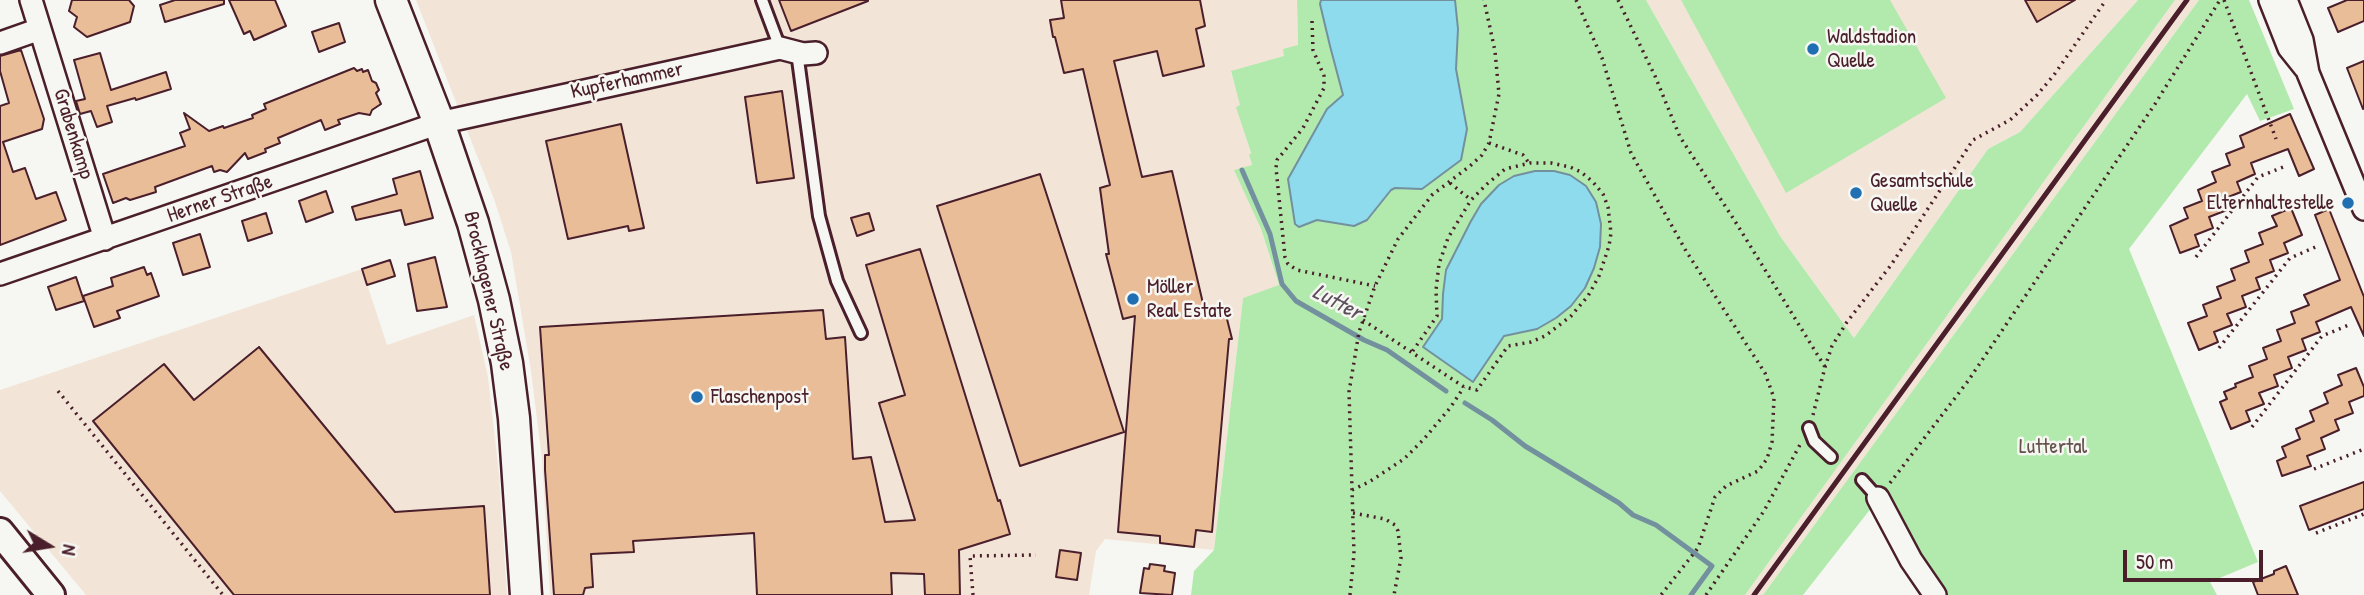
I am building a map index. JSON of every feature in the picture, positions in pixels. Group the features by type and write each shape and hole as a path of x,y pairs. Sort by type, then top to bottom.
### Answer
{"main road":[{"name":"Brockhagener Straße","path":"391,0 439,122 473,223 494,300 507,363 520,495 526,595"}],"street":[{"name":"Grabenkamp","path":"31,0 105,239"},
{"path":"2270,0 2289,48 2308,73 2356,168 2364,209"},
{"path":"2286,0 2302,40 2308,73"},
{"path":"0,43 40,29"},
{"name":"Kupferhammer","path":"439,122 798,51"},
{"name":"Herner Straße","path":"0,274 439,122"},
{"path":"1878,498 1911,560 1935,595"},
{"path":"0,532 51,595"}],"lane":[{"path":"762,0 798,51 819,216 837,281 861,333"},
{"path":"1810,432 1821,449 1831,457"},
{"path":"1862,480 1878,498"}],"path":[{"path":"1350,595 1354,554 1349,393 1356,345 1375,286 1398,239 1432,195 1482,155 1489,143 1499,94 1494,41 1484,0"},
{"path":"1576,0 1602,58 1632,153 1686,251 1772,387 1775,412 1767,459 1758,471 1720,491 1712,505 1698,548 1661,595"},
{"path":"1618,0 1655,76 1680,136 1825,367"},
{"path":"1706,595 1764,512 1798,445 1810,432 1832,346 1847,322 1891,265 1973,140 2010,120 2037,95 2106,0"},
{"path":"2222,0 2276,139"},
{"path":"1878,498 1968,381 2222,0"},
{"path":"1312,21 1313,50 1324,75 1324,88 1303,128 1277,160 1285,257 1288,264 1297,270 1375,286"},
{"path":"1489,143 1523,155 1530,163"},
{"path":"1363,320 1464,387 1477,390 1508,346 1531,342 1545,336 1571,316 1594,286 1609,246 1611,219 1603,194 1593,182 1570,167 1530,163 1505,169 1471,200 1448,239 1439,264 1437,316 1412,352"},
{"path":"2196,257 2258,177 2286,166"},
{"path":"1450,183 1471,200"},
{"path":"2220,348 2290,258 2318,246"},
{"path":"2252,427 2322,336 2349,325"},
{"path":"1352,490 1404,459 1450,408 1464,387"},
{"path":"58,391 223,595"},
{"path":"2314,469 2364,449"},
{"path":"1353,513 1385,519 1395,525 1401,558 1394,595"},
{"path":"2316,533 2364,514"},
{"path":"973,595 970,555 1035,555"}],"shaded area":[{"path":"416,0 1297,0 1298,45 1285,56 1231,72 1241,106 1237,107 1252,166 1235,170 1261,229 1279,286 1243,298 1214,550 1105,539 1096,551 1089,595 550,595 542,459 531,371 511,252 494,199"},
{"name":"Gesamtschule Quelle","path":"1646,0 2138,0 2020,132 1988,149 1854,338 1780,236"},
{"path":"2175,0 2199,0 1763,595 1745,595"},
{"path":"362,269 387,345 474,315 488,377 499,474 507,595 86,595 0,491 0,390"}],"green space":[{"path":"1297,0 1646,0 1780,236 1854,338 1988,149 2020,132 2138,0 2175,0 1745,595 1191,595 1194,571 1214,550 1243,298 1279,285 1261,229 1234,170 1252,165 1249,155 1251,153 1236,107 1240,105 1231,71 1284,56 1283,49 1298,45"},
{"name":"Waldstadion Quelle","path":"1681,0 1890,0 1946,98 1786,193"},
{"name":"Luttertal","path":"2199,0 2249,0 2294,109 2260,121 2247,94 2129,249 2258,562 2210,582 2217,595 1928,595 1872,507 1803,595 1763,595"}],"water":[{"path":"1321,0 1455,0 1458,29 1456,69 1467,129 1461,160 1422,189 1391,190 1367,220 1354,226 1317,220 1299,227 1295,224 1288,179 1327,109 1343,95"},
{"path":"1535,171 1554,171 1570,175 1586,186 1596,202 1601,224 1600,247 1594,268 1585,288 1571,306 1556,318 1537,329 1504,336 1473,382 1423,347 1442,319 1446,270 1481,204 1499,185 1514,176"}],"building":[{"path":"72,0 129,0 134,6 130,22 87,37 74,27 77,17 69,11"},
{"path":"175,0 224,0 224,4 165,22 160,5"},
{"path":"229,0 275,0 286,26 254,40 250,31 244,34"},
{"path":"779,0 868,0 868,1 791,31"},
{"path":"1061,0 1200,0 1205,26 1196,29 1204,66 1163,76 1157,51 1114,61 1142,177 1172,171 1205,312 1224,307 1232,339 1229,339 1212,532 1196,530 1194,547 1160,543 1160,536 1118,532 1135,316 1123,319 1106,254 1109,254 1100,188 1110,185 1083,69 1064,73 1053,37 1050,20 1064,18"},
{"path":"2025,0 2075,0 2037,22"},
{"path":"2347,0 2364,0 2364,21 2338,32 2328,8"},
{"path":"339,23 345,42 319,52 312,32"},
{"path":"21,50 44,119 42,129 3,142 13,172 25,168 36,199 56,192 66,220 0,245 0,106 9,103 0,71 0,56"},
{"path":"100,53 111,90 166,72 171,89 107,106 112,122 97,127 91,111 80,114 76,101 85,99 74,60"},
{"path":"2364,61 2364,108 2363,109 2347,68"},
{"path":"354,68 357,71 362,69 363,72 368,70 379,90 376,93 381,104 372,110 370,115 359,113 338,120 340,124 325,130 321,120 278,138 280,143 265,149 266,152 248,159 245,153 227,172 214,172 212,166 155,187 156,192 113,203 103,174 185,146 180,133 190,129 184,113 209,131 223,126 224,128 253,118 252,115 266,109 264,104"},
{"path":"782,91 794,178 757,183 745,97"},
{"path":"2290,114 2314,169 2299,176 2288,149 2251,163 2255,174 2237,182 2241,192 2223,199 2227,210 2209,217 2213,228 2195,235 2199,246 2180,253 2170,226 2188,218 2184,208 2202,201 2198,190 2216,182 2212,172 2230,165 2226,154 2244,147 2240,136"},
{"path":"621,124 644,228 629,231 628,226 568,239 546,141"},
{"path":"420,171 433,218 405,225 401,210 356,220 352,207 397,194 393,179"},
{"path":"1040,174 1124,432 1020,466 937,206"},
{"path":"326,191 333,212 306,222 299,201"},
{"path":"2291,208 2302,235 2284,243 2288,253 2270,260 2274,271 2256,278 2260,289 2242,296 2246,307 2227,314 2232,325 2214,332 2218,342 2199,350 2188,323 2207,316 2203,305 2221,298 2217,287 2235,280 2231,269 2249,262 2245,251 2263,244 2259,233 2277,226 2272,216"},
{"path":"2329,209 2364,297 2364,336 2351,307 2316,322 2320,332 2302,339 2306,350 2288,357 2292,368 2274,375 2278,386 2259,393 2264,404 2246,411 2250,421 2231,429 2220,402 2227,399 2224,392 2253,377 2249,366 2267,359 2263,348 2281,341 2277,330 2295,323 2291,312 2309,305 2304,295 2340,280 2315,215"},
{"path":"266,213 272,233 248,241 242,221"},
{"path":"869,213 874,230 857,236 851,218"},
{"path":"200,234 210,267 183,275 173,243"},
{"name":"Flaschenpost","path":"920,249 1010,534 959,550 960,595 925,595 924,574 891,573 892,595 757,595 754,533 633,541 634,552 591,554 593,587 585,588 583,595 554,595 545,470 545,455 549,455 540,327 823,310 826,339 845,337 853,459 871,457 885,522 915,520 879,403 905,395 866,265"},
{"path":"435,257 447,307 417,311 408,264"},
{"path":"390,260 395,276 367,285 362,269"},
{"path":"144,267 147,275 151,273 159,296 117,311 120,318 94,327 83,296 113,286 111,278"},
{"path":"76,277 84,301 56,310 48,287"},
{"path":"259,347 395,512 484,506 490,595 234,595 93,421 164,364 194,400"},
{"path":"2356,368 2364,387 2364,396 2349,402 2353,413 2335,420 2339,430 2321,438 2325,449 2307,456 2311,466 2282,476 2277,461 2286,457 2282,447 2300,439 2296,429 2314,421 2310,411 2328,403 2324,393 2342,385 2338,375"},
{"path":"2364,482 2364,509 2309,530 2300,506"},
{"path":"1060,550 1081,553 1077,580 1056,577"},
{"path":"1150,564 1165,566 1164,571 1175,573 1172,595 1140,593 1144,568 1149,569"},
{"path":"2286,566 2298,595 2258,595 2253,582"}],"waterway":[{"name":"Lutter","path":"1242,170 1270,234 1282,284 1296,301 1387,350 1446,391"},
{"name":"Lutter","path":"1465,403 1525,446 1619,503 1633,515 1656,525 1712,566 1691,595"}],"railway":[{"path":"1754,595 2187,0"}],"place":[{"name":"Waldstadion Quelle","path":"1813,49"},
{"name":"Gesamtschule Quelle","path":"1856,193"},
{"name":"Elternhaltestelle","path":"2348,203"},
{"name":"Möller Real Estate","path":"1133,299"},
{"name":"Flaschenpost","path":"697,397"}]}
